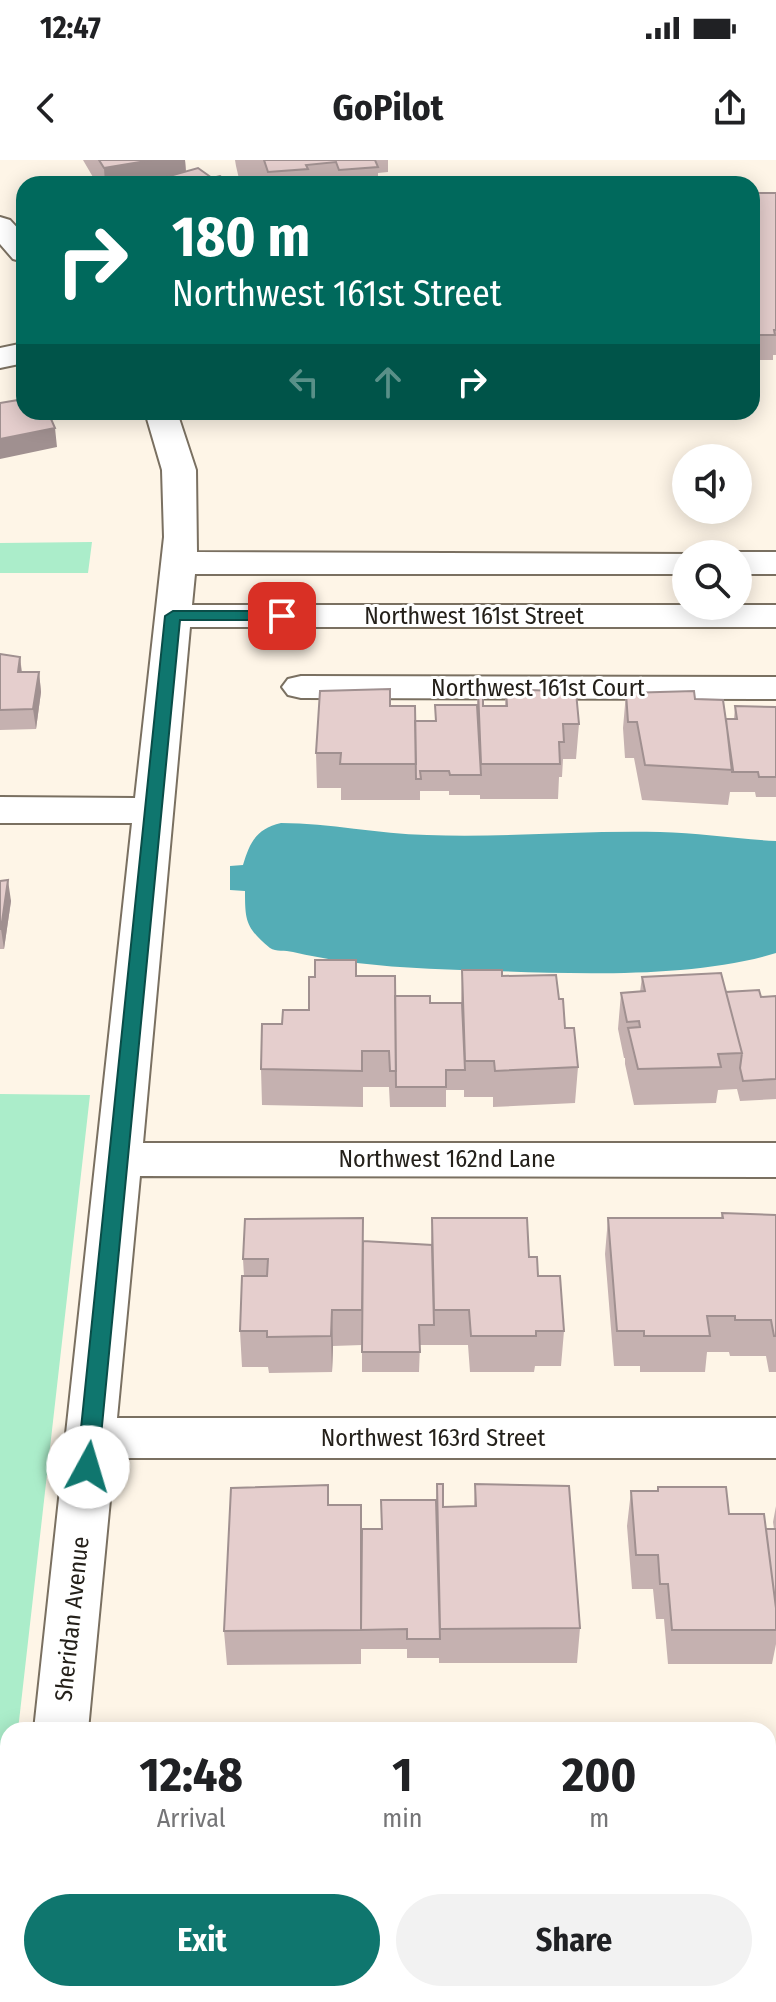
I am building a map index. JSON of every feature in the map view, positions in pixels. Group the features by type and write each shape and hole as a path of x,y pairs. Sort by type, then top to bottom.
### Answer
{"street":[{"path":"0,226 16,244"},
{"name":"Sheridan Avenue","path":"62,1722 178,563 182,511 179,470 163,420"},
{"path":"178,563 672,563"},
{"path":"752,563 776,563"},
{"name":"Northwest 161st Street","path":"173,616 776,616"},
{"name":"Northwest 161st Court","path":"301,687 776,688"},
{"path":"0,810 153,811"},
{"name":"Northwest 162nd Lane","path":"118,1159 776,1160"},
{"name":"Northwest 163rd Street","path":"90,1438 776,1438"}],"green space":[{"path":"92,542 88,573 0,573 0,543"},
{"path":"0,1094 90,1095 19,1722 0,1722"}],"water":[{"path":"281,823 427,835 660,832 776,841 776,953 709,967 598,973 392,966 275,950 262,941 248,923 245,891 230,890 230,866 243,865 255,838"}],"building":[{"path":"99,160 152,160 104,168"},
{"path":"264,160 375,160 378,167 339,170 336,162 306,165 308,169 268,172"},
{"path":"198,168 209,176 170,176"},
{"path":"760,193 776,193 775,335 760,335"},
{"path":"16,400 16,420 52,420 55,428 0,439 0,403"},
{"path":"0,654 20,657 18,672 39,672 33,709 0,710"},
{"path":"390,689 390,706 415,706 416,764 340,764 341,753 316,753 320,691"},
{"path":"478,689 483,689 483,706 507,706 506,689 576,692 579,724 563,724 564,742 559,742 560,764 481,764"},
{"path":"694,691 695,699 723,700 733,770 645,765 637,722 628,722 626,693"},
{"path":"435,705 477,705 481,775 420,771 421,779 416,779 415,721 436,721"},
{"path":"735,706 776,707 776,777 759,777 758,772 732,772 726,719 737,719"},
{"path":"8,880 1,929 0,929 0,881"},
{"path":"315,960 356,960 356,976 395,976 396,1071 390,1071 389,1051 362,1051 362,1071 261,1069 262,1024 282,1024 283,1010 309,1010 309,977 315,977"},
{"path":"462,970 502,970 502,976 556,975 559,999 563,999 565,1028 574,1028 578,1067 495,1071 494,1061 465,1061"},
{"path":"721,973 742,1053 718,1054 721,1067 638,1069 628,1028 640,1027 639,1021 627,1022 621,993 645,991 642,977"},
{"path":"759,990 761,997 776,996 776,1079 743,1081 740,1068 742,1053 726,992"},
{"path":"395,996 430,996 430,1003 462,1003 465,1070 446,1070 446,1087 396,1087"},
{"path":"722,1213 776,1215 776,1336 771,1320 735,1320 735,1316 707,1316 710,1336 644,1336 644,1331 617,1331 608,1218 723,1218"},
{"path":"363,1218 362,1310 332,1310 331,1336 267,1337 267,1331 240,1331 242,1276 267,1276 268,1259 243,1259 245,1219"},
{"path":"432,1218 527,1218 529,1257 537,1257 538,1276 560,1276 564,1331 536,1331 536,1336 471,1336 469,1310 434,1310"},
{"path":"363,1241 432,1245 434,1325 419,1325 420,1352 362,1352"},
{"path":"437,1484 443,1484 443,1507 476,1506 475,1484 569,1486 580,1628 440,1629"},
{"path":"328,1485 328,1505 361,1505 361,1630 224,1631 231,1488"},
{"path":"658,1487 726,1487 729,1514 764,1514 776,1630 672,1630 668,1584 660,1584 658,1555 636,1555 631,1491 658,1491"},
{"path":"381,1500 436,1500 440,1639 407,1639 407,1629 361,1630 362,1529 382,1529"},
{"path":"766,1529 776,1529 776,1608"}],"route":[{"path":"88,1467 173,616 282,616"}]}
